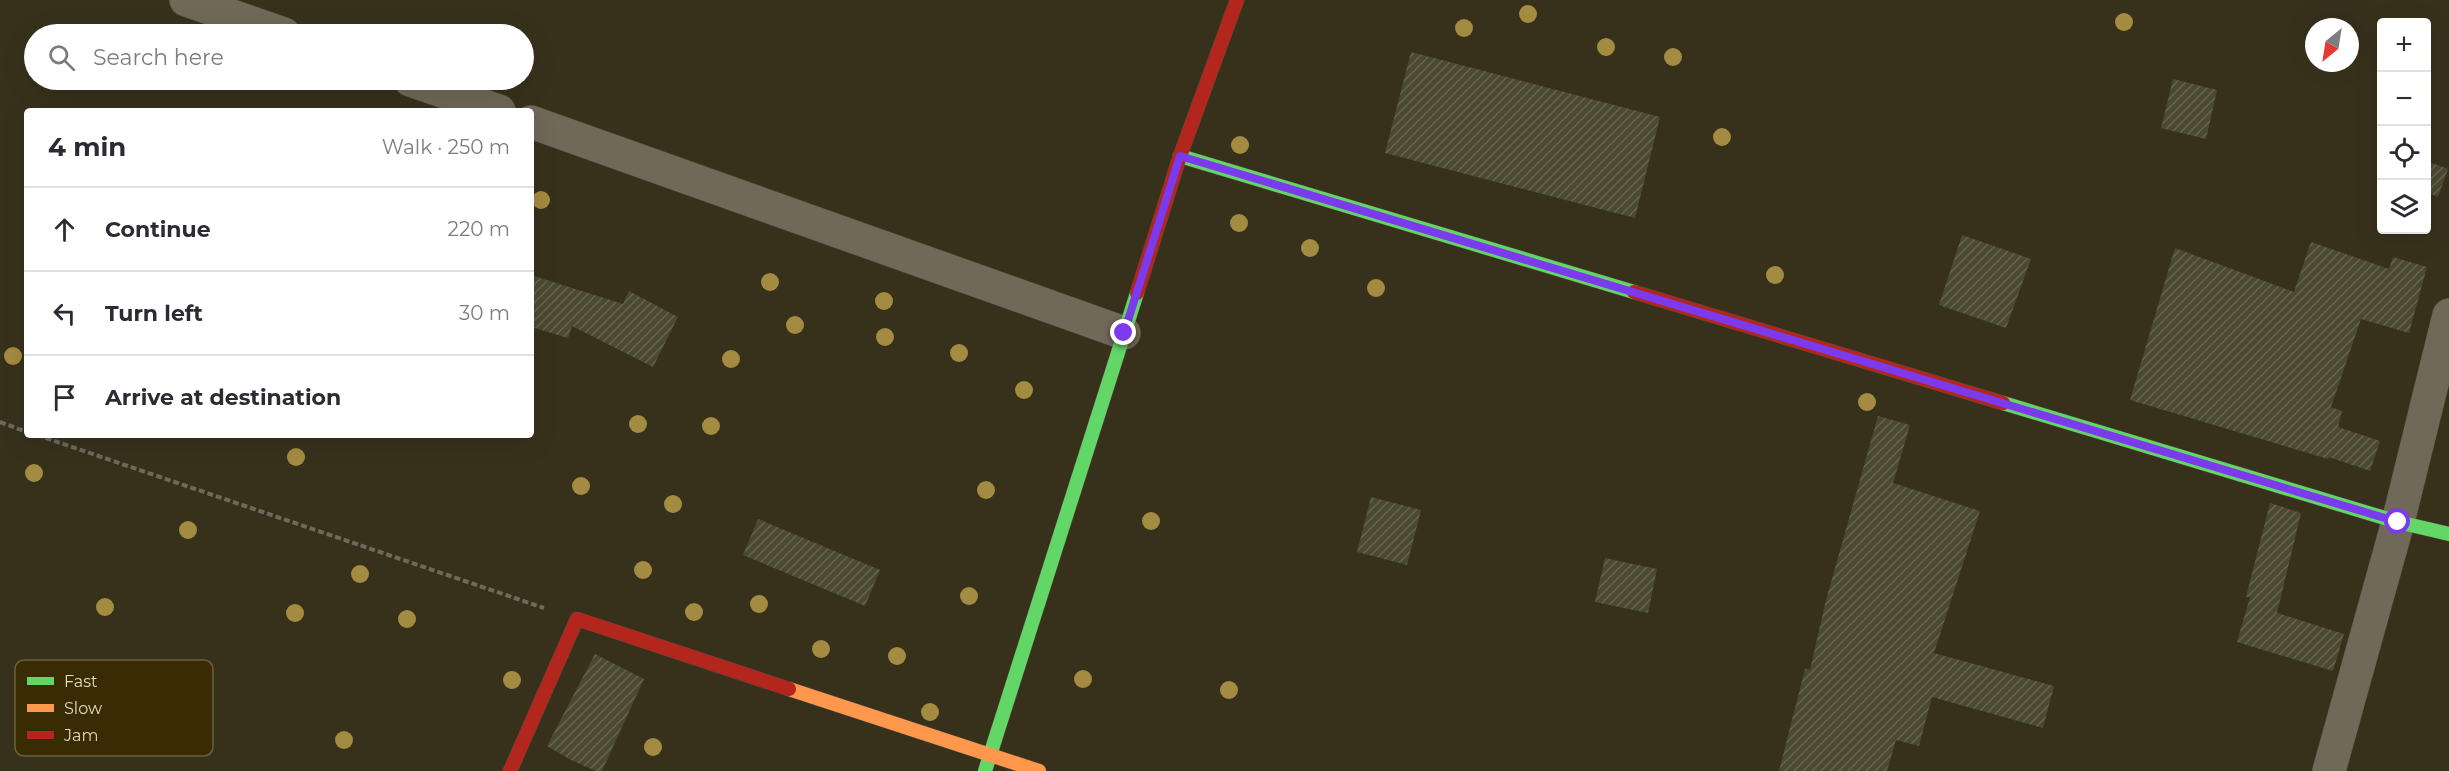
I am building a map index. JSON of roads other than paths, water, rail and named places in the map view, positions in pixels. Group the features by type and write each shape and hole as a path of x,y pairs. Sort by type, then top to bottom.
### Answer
{"street":[{"path":"186,0 255,24"},
{"path":"985,771 1180,156 1237,0"},
{"path":"439,90 490,108"},
{"path":"534,123 1124,333"},
{"path":"1180,156 2398,522 2449,534"},
{"path":"2329,771 2398,522 2449,315"},
{"path":"510,771 578,619 1039,771"}]}
